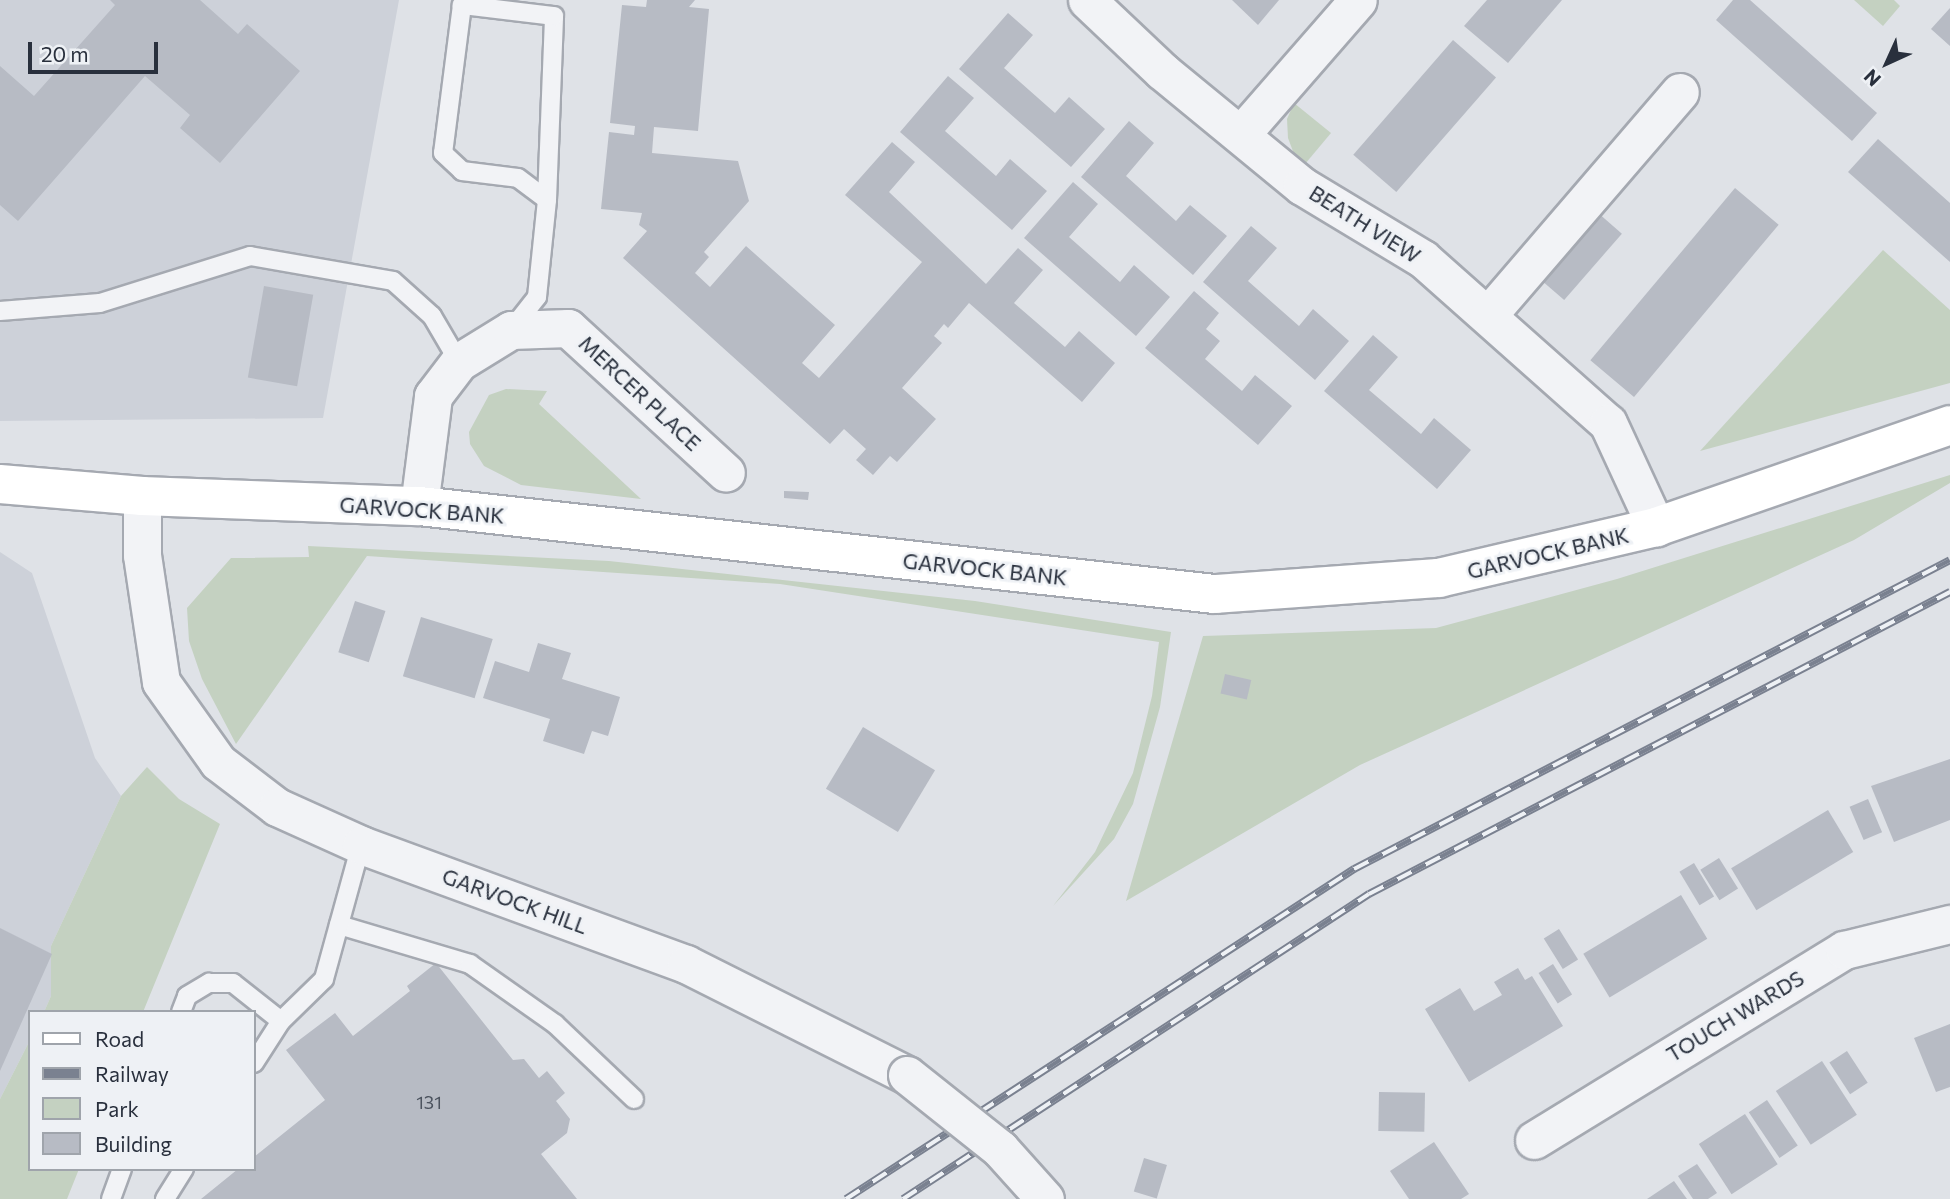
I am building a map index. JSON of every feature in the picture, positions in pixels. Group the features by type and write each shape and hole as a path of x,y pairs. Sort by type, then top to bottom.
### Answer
{"street":[{"name":"BEATH VIEW","path":"1087,0 1162,71 1242,133 1302,186 1423,259 1608,423 1657,527"},
{"path":"1242,133 1358,0"},
{"path":"1488,315 1681,92"},
{"name":"MERCER PLACE","path":"419,506 433,396 459,362 511,330 568,328 726,473"},
{"name":"GARVOCK BANK","path":"0,484 142,496 419,506 1215,594 1439,578 1657,527 1950,425"},
{"name":"GARVOCK HILL","path":"142,496 142,555 162,682 218,762 277,807 361,845 686,964 907,1075 1000,1149 1045,1199"},
{"name":"TOUCH WARDS","path":"1534,1140 1844,950 1950,923"}],"lane":[{"path":"511,330 537,297 547,201 554,16 462,5 443,153 462,171 518,177 547,201"},
{"path":"0,311 100,303 250,256 393,281 432,316 459,362"},
{"path":"256,1060 281,1021 324,979 361,845"},
{"path":"339,925 470,964 555,1024 634,1098"},
{"path":"182,1010 187,996 209,982 233,983 281,1021"},
{"path":"111,1199 121,1171"},
{"path":"165,1199 183,1171"}],"shaded area":[{"path":"0,0 399,0 323,418 0,421"},
{"path":"0,552 32,573 95,758 121,796 51,946 51,996 45,1010 28,1010 28,1044 0,1099"}],"green space":[{"path":"1854,0 1894,0 1900,6 1883,26"},
{"path":"1294,103 1331,133 1300,170 1288,138 1287,119"},
{"path":"1883,250 1950,310 1950,383 1700,451"},
{"path":"506,389 547,391 539,404 641,499 521,485 484,466 470,444 469,432 489,395"},
{"path":"1950,475 1950,483 1854,540 1360,765 1126,901 1203,636 1436,628 1617,579"},
{"path":"308,546 609,561 975,601 1171,632 1160,707 1133,804 1114,839 1053,906 1095,852 1133,773 1152,696 1159,642 780,584 367,556 236,744 202,679 189,641 187,608 231,558 309,557"},
{"path":"147,767 179,799 220,824 144,1010 45,1010 51,996 51,946 121,796"},
{"path":"28,1044 28,1171 78,1171 67,1199 0,1199 0,1099"}],"building":[{"path":"110,0 200,0 238,34 247,24 300,71 220,163 180,128 190,115 145,76 18,221 0,205 0,66 34,96 115,5"},
{"path":"647,0 695,0 689,7 709,9 698,131 654,127 652,153 738,161 749,201 704,252 709,257 695,273 710,287 746,246 835,325 802,363 819,378 922,262 845,195 892,142 915,162 889,192 986,284 1018,248 1043,270 1014,303 1065,347 1079,331 1115,363 1082,402 969,303 948,328 944,324 934,336 942,343 902,388 936,419 897,462 890,456 873,475 856,460 866,449 844,429 830,444 623,258 647,231 639,225 642,213 601,209 609,132 634,135 635,126 610,123 622,5 646,7"},
{"path":"1232,0 1279,0 1258,25"},
{"path":"1487,0 1562,0 1508,63 1464,26"},
{"path":"1733,0 1750,0 1877,113 1852,141 1716,20"},
{"path":"1950,8 1950,46 1931,29"},
{"path":"1008,13 1033,35 1004,68 1055,113 1069,97 1105,129 1071,167 959,69"},
{"path":"1453,40 1496,77 1396,192 1353,155"},
{"path":"948,76 974,98 945,131 996,176 1010,159 1047,191 1012,230 900,132"},
{"path":"1129,121 1154,143 1126,176 1176,221 1190,205 1227,236 1193,275 1081,177"},
{"path":"1878,139 1950,203 1950,262 1848,172"},
{"path":"1073,182 1098,204 1069,237 1120,282 1134,265 1170,297 1136,336 1024,238"},
{"path":"1735,188 1779,225 1634,397 1590,360"},
{"path":"1597,212 1622,234 1564,300 1539,278"},
{"path":"1251,226 1277,248 1248,281 1299,326 1313,309 1349,341 1315,380 1203,282"},
{"path":"264,286 313,295 297,386 248,378"},
{"path":"1194,291 1219,313 1206,329 1220,341 1205,359 1242,391 1255,375 1292,406 1258,445 1145,348"},
{"path":"1373,335 1398,357 1369,390 1421,434 1434,418 1471,450 1437,489 1324,391"},
{"path":"784,491 809,492 808,500 784,498"},
{"path":"355,601 385,611 369,662 338,652"},
{"path":"421,617 493,639 475,698 403,676"},
{"path":"538,643 571,653 562,679 620,697 608,736 592,731 584,754 543,741 550,719 483,698 495,661 529,672"},
{"path":"1225,674 1251,680 1247,700 1221,693"},
{"path":"863,727 935,770 898,832 826,789"},
{"path":"1950,759 1950,820 1894,842 1871,786"},
{"path":"1868,799 1882,832 1864,840 1850,807"},
{"path":"1828,810 1853,852 1756,910 1731,868"},
{"path":"1719,858 1738,889 1719,900 1700,870"},
{"path":"1694,863 1714,896 1700,905 1679,872"},
{"path":"1681,895 1707,939 1610,997 1583,954"},
{"path":"0,928 52,954 0,1071"},
{"path":"1559,929 1578,960 1563,969 1544,939"},
{"path":"436,963 513,1060 524,1059 539,1078 547,1071 565,1093 556,1101 570,1119 567,1133 541,1154 577,1199 201,1199 236,1171 256,1171 256,1155 325,1100 286,1050 335,1013 353,1036 410,991 407,986"},
{"path":"1553,964 1572,995 1558,1004 1539,973"},
{"path":"1518,968 1525,980 1532,976 1563,1026 1469,1082 1425,1009 1460,988 1474,1011 1502,995 1494,982"},
{"path":"1950,1024 1950,1087 1936,1092 1914,1038"},
{"path":"1847,1051 1868,1083 1850,1094 1829,1062"},
{"path":"1822,1061 1857,1115 1811,1145 1776,1091"},
{"path":"1379,1092 1425,1093 1424,1132 1378,1131"},
{"path":"1767,1100 1798,1146 1780,1158 1749,1112"},
{"path":"1745,1114 1778,1164 1732,1194 1699,1144"},
{"path":"1434,1142 1469,1194 1461,1199 1409,1199 1390,1171"},
{"path":"1144,1158 1167,1165 1157,1198 1134,1191"},
{"path":"1697,1164 1717,1193 1708,1199 1693,1199 1678,1176"},
{"path":"1674,1181 1687,1199 1647,1199"}],"railway":[{"path":"846,1199 1354,869 1950,560"},
{"path":"903,1199 1369,894 1950,592"}]}
